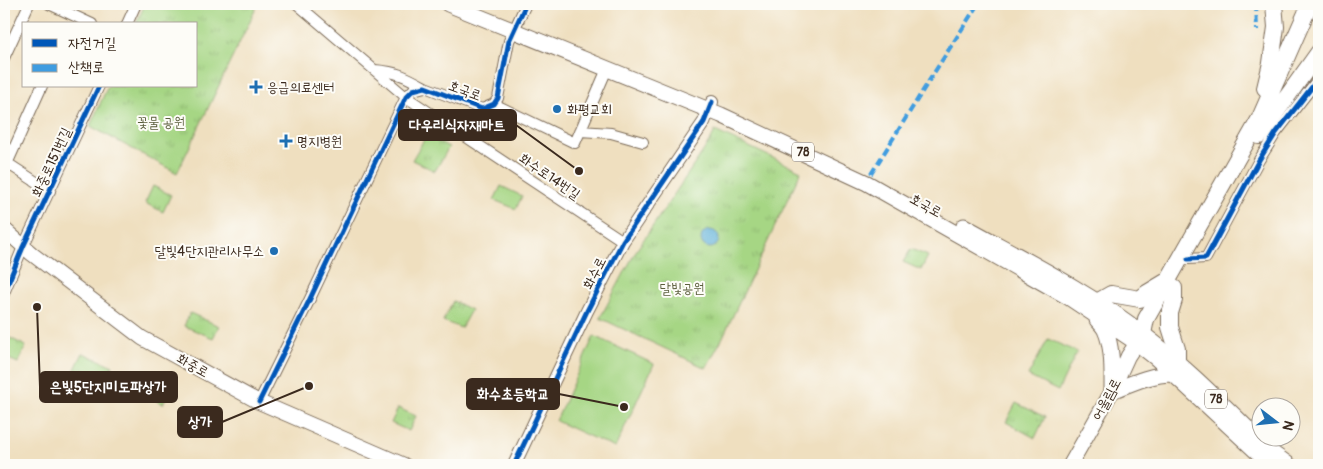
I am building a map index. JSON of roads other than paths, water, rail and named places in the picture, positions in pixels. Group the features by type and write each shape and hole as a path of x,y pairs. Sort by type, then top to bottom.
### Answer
{"highway":[{"path":"1259,120 1271,63 1276,27 1274,4"},
{"path":"1243,165 1305,25 1310,4"},
{"path":"1096,309 1111,294 1140,299 1147,293 1170,285 1259,120 1317,4"},
{"path":"1140,339 1146,319 1188,259 1261,134 1319,52"},
{"path":"1170,285 1174,300 1170,313 1170,327 1177,350 1175,368"}],"main road":[{"name":"호국로","path":"448,4 515,27 711,106"},
{"name":"호국로","path":"471,4 515,27 607,69 780,131 871,174 1071,286 1096,309 1140,339 1289,465"},
{"name":"화중로","path":"4,229 23,247 142,338 259,402 404,465"},
{"path":"1096,309 1108,340 1111,358 1112,391 1163,374 1175,368"},
{"name":"어울림로","path":"1070,465 1112,391 1128,356 1140,339"},
{"name":"호국로","path":"1175,368 1271,465"}],"street":[{"path":"4,58 29,4"},
{"path":"48,4 72,20"},
{"path":"128,22 136,4"},
{"name":"화수로14번길","path":"298,4 406,97 623,241"},
{"path":"515,27 526,4"},
{"name":"호국로","path":"374,70 392,71 407,76 425,87 482,109 494,104 498,98 515,27"},
{"path":"580,131 607,69"},
{"path":"1188,259 1206,258 1259,160 1276,133 1319,78"},
{"path":"259,402 406,97 413,90 425,87"},
{"path":"41,88 5,162 50,191"},
{"name":"화중로151번길","path":"4,290 98,88"},
{"name":"호국로","path":"494,104 575,142 580,131 611,133 643,142"},
{"name":"화수로","path":"514,465 587,311 623,241 704,122 711,106"}],"water":[{"path":"710,230 716,233 719,239 716,245 710,248 704,245 701,239 704,233"}],"place":[{"name":"응급의료센터","path":"256,87"},
{"name":"화평교회","path":"557,109"},
{"name":"명지병원","path":"286,141"},
{"name":"다우리식자재마트","path":"579,171"},
{"name":"달빛4단지관리사무소","path":"274,251"},
{"name":"은빛5단지미도파상가","path":"37,307"},
{"name":"상가","path":"309,386"},
{"name":"화수초등학교","path":"624,407"}],"park label":[{"name":"꽃물 공원","path":"161,122"},
{"name":"달빛공원","path":"682,288"}]}
